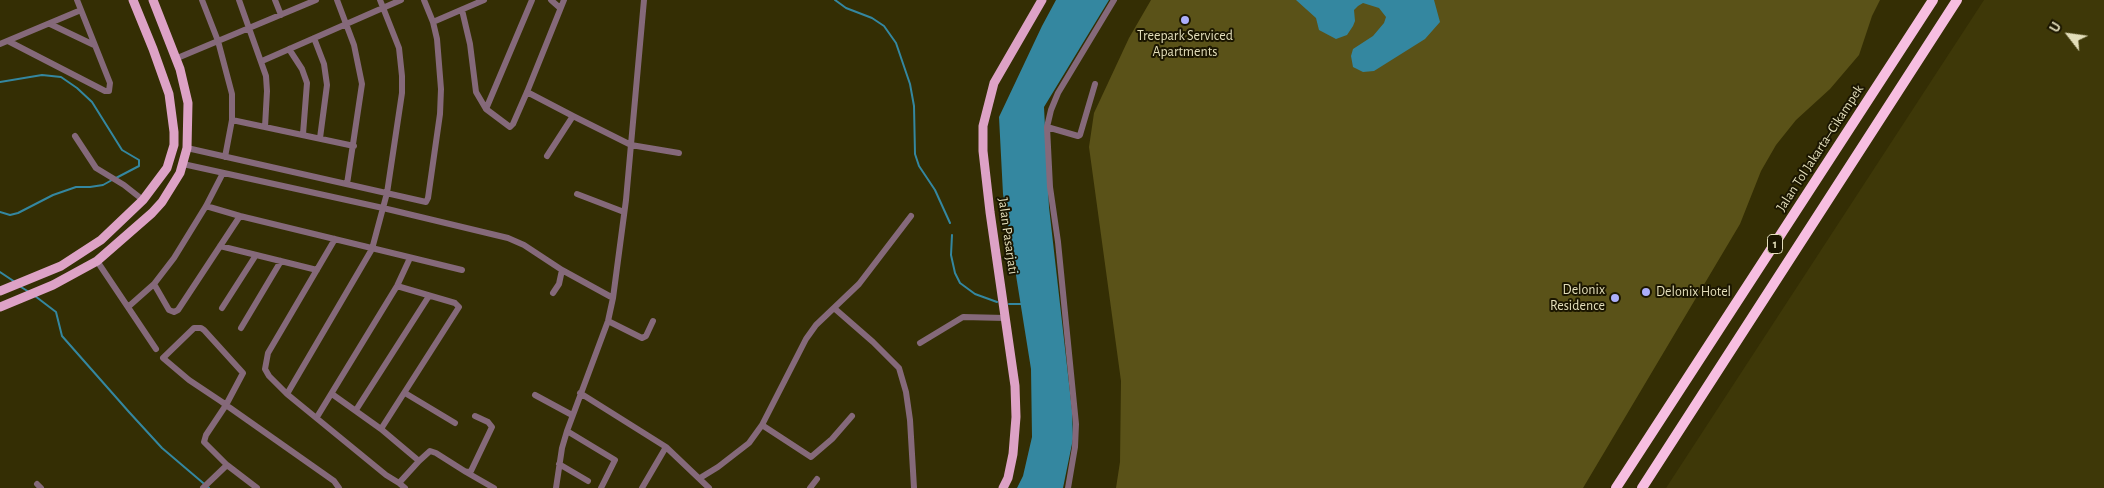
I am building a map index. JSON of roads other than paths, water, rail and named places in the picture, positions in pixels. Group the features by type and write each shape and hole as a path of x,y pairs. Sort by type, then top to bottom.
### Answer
{"highway":[{"name":"Jalan Tol Jakarta–Cikampek","path":"1616,488 1933,0"},
{"name":"1","path":"1642,488 1957,0"}],"main road":[{"path":"0,291 22,283 79,256 101,240 143,200 167,168 174,145 169,94 135,4 153,0 185,86 188,103 187,148 183,164 171,187 152,214 97,261 37,292 0,307"},
{"name":"Jalan Pasarjati","path":"1003,488 1008,478 1013,454 1016,417 1014,372 984,160 982,126 994,83 1042,0"}],"street":[{"path":"8,41 109,91 110,83 77,0"},
{"path":"202,0 218,41 230,85 232,120 225,157"},
{"path":"239,0 262,61 267,83 265,127"},
{"path":"275,0 281,15"},
{"path":"175,59 281,15 303,2 316,0"},
{"path":"336,0 347,24 358,58 362,84 347,184"},
{"path":"287,394 372,249 388,193 402,92 402,76 399,48 380,0"},
{"path":"262,61 401,0"},
{"path":"187,148 388,193 423,203 428,198 440,114 441,89 440,65 433,22 424,0"},
{"path":"433,22 484,0"},
{"path":"486,109 532,0"},
{"path":"551,0 560,8"},
{"path":"462,10 470,44 476,92 486,109 507,126 511,126 527,92 564,0"},
{"path":"556,488 559,464 567,431 608,321 614,298 644,0"},
{"path":"1068,488 1075,447 1076,424 1058,242 1050,187 1047,127 1051,110 1058,94 1114,0"},
{"path":"0,44 81,10"},
{"path":"50,24 94,45"},
{"path":"314,38 324,64 328,85 320,138"},
{"path":"289,48 302,69 307,83 303,134"},
{"path":"1047,127 1080,135 1095,84"},
{"path":"527,92 630,145 679,153"},
{"path":"547,156 573,116"},
{"path":"232,120 354,146"},
{"path":"75,136 90,161 101,172 143,200"},
{"path":"183,164 383,208 516,241 562,270 614,298"},
{"path":"128,307 154,284 174,258 206,206 223,173"},
{"path":"577,194 624,212"},
{"path":"206,206 462,270"},
{"path":"154,284 169,310 174,312 178,310 240,216"},
{"path":"700,478 718,468 747,445 762,425 806,340 816,325 859,284 911,216"},
{"path":"335,239 268,353 265,369 268,376 287,394 386,475 405,488"},
{"path":"220,246 317,270"},
{"path":"222,308 256,255"},
{"path":"317,417 397,286 410,258"},
{"path":"97,261 156,349"},
{"path":"241,328 281,261"},
{"path":"553,293 562,270"},
{"path":"381,429 459,307 455,303 397,286"},
{"path":"356,410 429,296"},
{"path":"834,308 899,368 906,392 910,420 914,488"},
{"path":"920,343 963,317 1005,318"},
{"path":"608,321 642,338 646,336 653,321"},
{"path":"257,488 227,465 208,447 204,440 226,405 243,372 204,330 194,328 163,358 189,380 226,405 334,481 338,488"},
{"path":"405,392 455,422"},
{"path":"580,393 666,447 709,488"},
{"path":"332,394 356,410 419,460"},
{"path":"535,395 572,415"},
{"path":"466,472 471,471 492,427 475,416"},
{"path":"762,425 811,457 852,416"},
{"path":"567,431 615,460 601,488"},
{"path":"642,488 666,447"},
{"path":"399,483 419,460 429,452 434,452 494,488"},
{"path":"559,464 588,481"},
{"path":"205,486 227,465"},
{"path":"810,488 817,479"}],"water":[{"path":"1056,0 1109,0 1044,107 1049,207 1072,410 1073,439 1063,488 1017,488 1023,476 1032,437 1031,369 1003,194 999,117"},
{"path":"1296,0 1434,0 1440,22 1425,39 1374,71 1363,72 1353,67 1351,56 1353,49 1373,36 1384,23 1386,17 1379,8 1363,3 1358,6 1354,10 1355,21 1347,35 1336,39 1319,30 1316,18"}],"waterway":[{"path":"835,0 846,8 872,18 884,26 896,43 910,84 914,106 915,154 919,166 935,190 950,223"},
{"path":"0,82 42,75 61,77 77,88 92,102 122,150 139,160 139,166 116,178"},
{"path":"0,212 10,215 18,213 53,195 76,187 103,185 112,180"},
{"path":"952,235 951,255 955,273 960,283 975,294 997,302"},
{"path":"0,272 15,282"},
{"path":"21,287 29,292"},
{"path":"35,296 56,312 62,336 129,412 162,448 209,488"},
{"path":"1009,304 1022,304"}],"place":[{"name":"Treepark Serviced Apartments","path":"1185,20"},
{"name":"Delonix Hotel","path":"1646,292"},
{"name":"Delonix Residence","path":"1615,298"}]}
